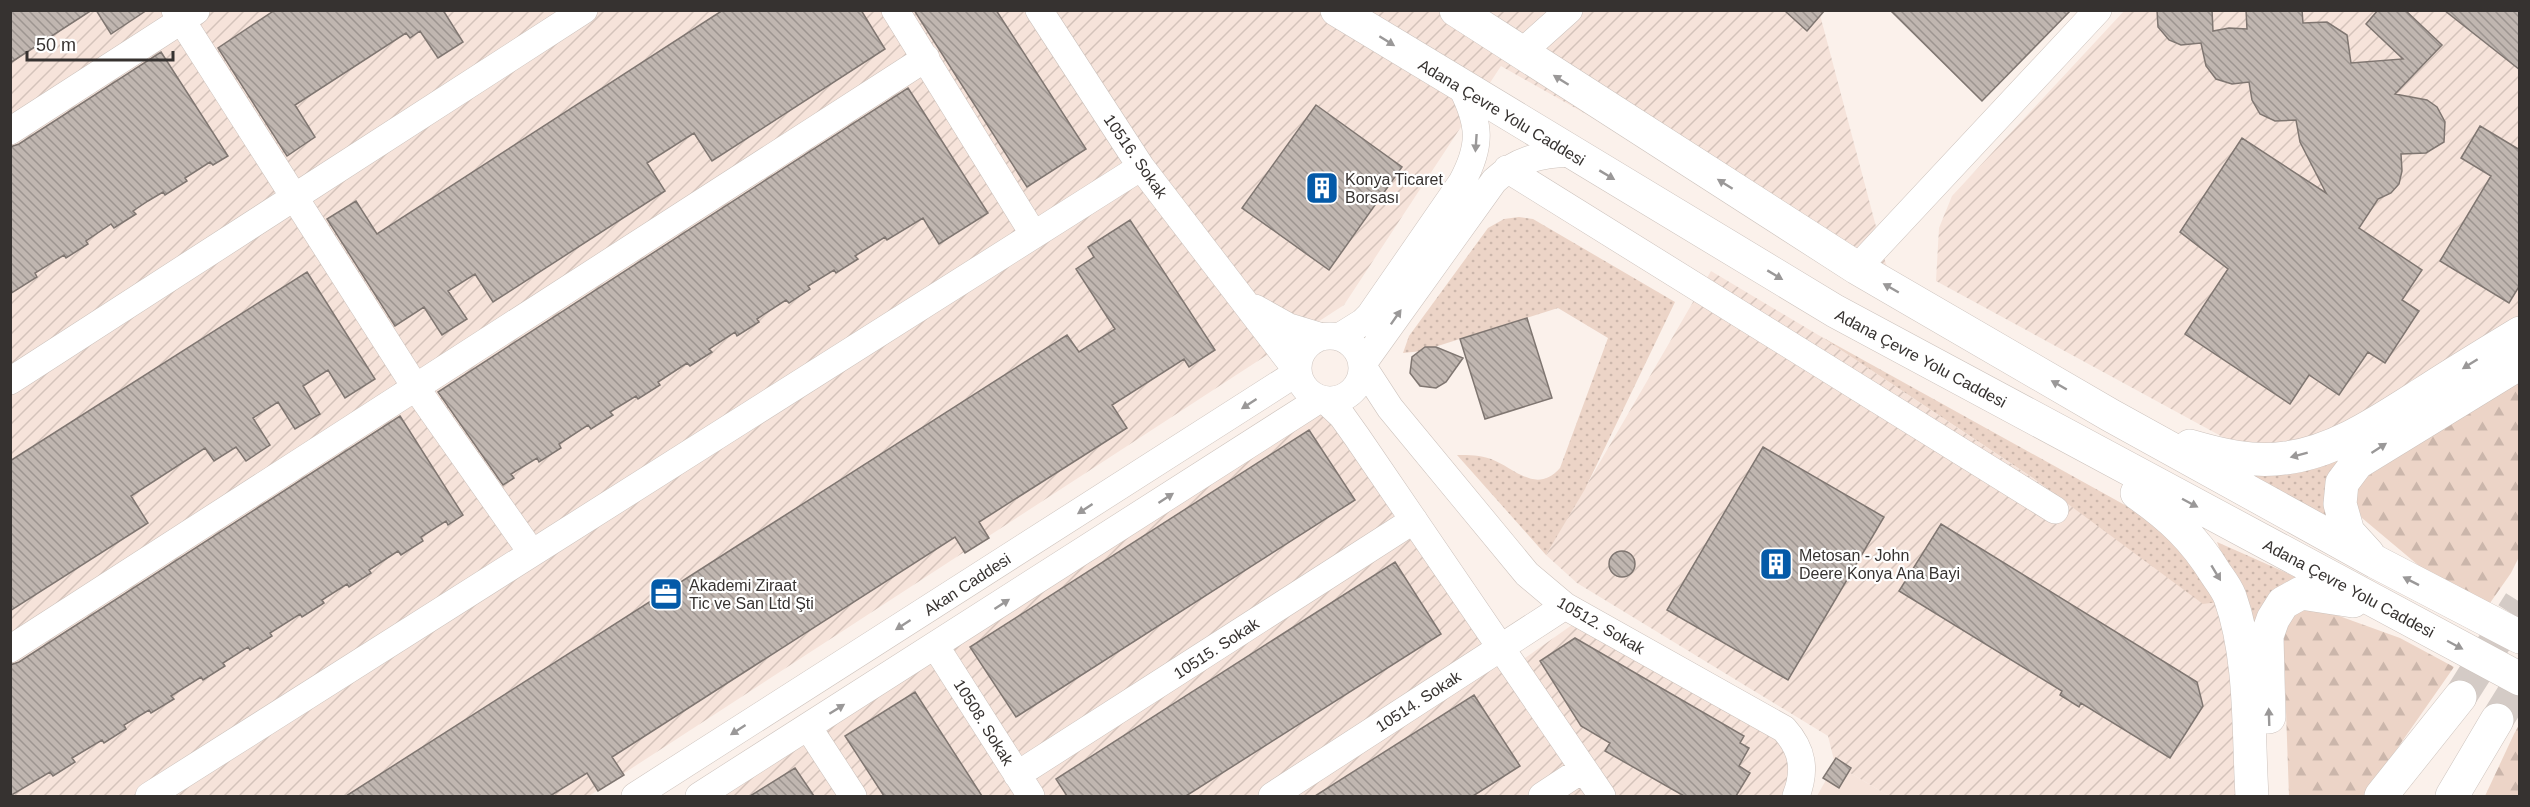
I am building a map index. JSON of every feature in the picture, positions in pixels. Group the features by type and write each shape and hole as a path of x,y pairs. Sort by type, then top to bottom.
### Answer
{"highway":[{"name":"Adana Çevre Yolu Caddesi","path":"1337,10 1462,88 1835,311 2520,679"},
{"path":"1456,10 1520,54 1857,268 2110,415 2376,562 2520,637"},
{"path":"2110,415 2185,445 2224,456 2285,459 2321,449 2351,436 2520,333"},
{"path":"2376,562 2348,532 2340,504 2342,483 2357,463 2374,450 2520,363"},
{"path":"2028,416 2181,526 2204,553 2230,596 2241,642 2247,694 2252,796"},
{"path":"2272,796 2267,636 2273,619 2283,603 2301,593 2382,606"},
{"path":"2381,796 2460,697 2403,796"},
{"path":"2452,796 2497,720 2464,796"}],"street":[{"path":"10,381 584,10"},
{"path":"895,10 1034,235"},
{"name":"10516. Sokak","path":"1039,10 1141,167 1298,372"},
{"path":"1520,54 1569,10"},
{"path":"1857,268 2098,10"},
{"path":"10,131 185,14 294,198 416,388 532,553"},
{"path":"10,649 926,58"},
{"path":"1462,88 1472,108 1477,148 1462,182 1370,315 1363,322 1331,337 1312,341 1305,348 1298,362 1298,372 1304,387 1322,399 1350,427 1602,796"},
{"path":"699,796 1322,399 1340,399 1354,390 1360,381 1362,365 1484,193 1507,169 1538,156 1571,153"},
{"path":"149,796 1141,167"},
{"path":"1507,169 2055,510"},
{"path":"1239,297 1289,327 1349,342 1356,350 1362,365"},
{"name":"10512. Sokak","path":"1362,365 1390,408 1527,574 1565,606 1784,729 1796,742 1801,753 1803,768 1796,796"},
{"name":"Akan Caddesi","path":"635,796 1298,372"},
{"name":"10515. Sokak","path":"1024,786 1414,520"},
{"name":"10514. Sokak","path":"1272,796 1565,606"},
{"name":"10508. Sokak","path":"936,647 1024,786"},
{"path":"808,727 853,796"},
{"path":"1542,796 1583,769"}],"shaded area":[{"path":"10,11 1819,11 1892,287 1501,66 1344,305 589,796 11,796"},
{"path":"2124,11 2519,11 2519,319 2326,438 2241,447 1936,281 1939,228 1952,196"},
{"path":"1711,271 1820,336 2218,602 2231,650 2236,796 1889,796 1835,764 1828,736 1577,583 1546,555"},
{"path":"1314,412 1333,416 1508,670 1579,620 1780,734 1793,781 1783,796 717,796"},
{"path":"1835,764 1889,796 1817,796"}],"green space":[{"path":"1519,217 1533,219 1675,302 1585,489 1546,555 1457,455 1487,458 1534,479 1551,476 1560,468 1608,338 1558,308 1422,351 1403,353 1409,336 1488,228 1504,219"},
{"path":"1820,336 2132,509 2169,536 2218,602 2203,604 2033,478"},
{"path":"2519,381 2519,557 2490,603 2424,570 2362,518 2357,508 2356,496 2360,481"},
{"path":"2360,444 2332,519 2242,475"},
{"path":"2217,542 2298,578 2284,583 2268,596 2256,649"},
{"path":"2317,608 2400,638 2454,667 2364,796 2289,796 2283,627 2298,610"},
{"path":"2519,725 2519,796 2485,796 2514,734"}],"building":[{"path":"10,10 92,10 10,63"},
{"path":"96,10 147,10 111,34"},
{"path":"275,10 443,10 463,42 438,58 420,31 410,38 406,33 295,105 315,137 287,156 218,48"},
{"path":"723,10 861,10 885,49 712,161 694,133 647,163 665,191 493,302 475,274 448,291 467,319 442,335 424,307 395,326 327,219 356,201 377,234"},
{"path":"914,10 996,10 1086,149 1027,187"},
{"path":"1784,10 1825,10 1807,31"},
{"path":"1890,10 2071,10 1982,101"},
{"path":"2157,10 2212,10 2213,31 2229,28 2247,29 2246,10 2302,10 2303,23 2327,22 2347,35 2351,63 2403,59 2366,24 2378,10 2405,10 2442,45 2395,94 2427,100 2437,107 2445,122 2444,142 2426,153 2401,154 2402,171 2399,184 2391,193 2378,199 2359,228 2422,270 2402,300 2419,311 2385,363 2368,352 2339,395 2309,375 2290,404 2185,334 2228,269 2180,232 2242,138 2326,193 2300,142 2296,120 2275,121 2260,114 2252,100 2249,82 2232,84 2216,79 2206,66 2201,43 2181,45 2169,40 2158,27"},
{"path":"2444,10 2520,10 2520,70"},
{"path":"161,52 228,156 213,165 210,162 185,178 187,181 165,195 163,192 148,201 133,211 136,214 114,228 111,224 86,241 88,244 66,258 64,255 35,273 37,277 10,294 10,147 19,144"},
{"path":"908,88 988,213 939,244 923,218 887,240 885,237 855,256 858,259 836,273 834,270 808,286 810,289 789,303 786,300 757,319 759,322 737,336 735,332 709,349 712,352 690,366 687,363 658,382 660,385 638,399 636,396 610,412 613,415 591,429 588,425 559,444 561,448 539,462 537,458 511,474 514,478 503,485 438,392"},
{"name":"Konya Ticaret Borsası","path":"1316,105 1402,167 1329,270 1242,208"},
{"path":"2480,126 2520,150 2520,285 2509,303 2440,261 2491,176 2461,158"},
{"path":"1130,220 1215,350 1189,367 1184,359 1112,405 1127,428 979,522 989,538 965,553 955,537 612,757 624,775 598,791 587,773 550,796 346,796 1067,335 1079,352 1115,329 1076,269 1094,257 1088,247"},
{"path":"307,272 375,379 345,398 328,370 303,386 320,414 295,429 278,402 253,418 270,445 246,461 236,447 214,461 205,448 131,496 148,523 10,611 10,461"},
{"path":"1527,318 1552,398 1485,419 1460,339"},
{"path":"1425,347 1436,347 1463,358 1446,382 1436,388 1420,386 1410,373 1412,357"},
{"path":"400,416 463,515 448,525 446,521 421,537 423,541 401,555 398,551 369,570 371,573 349,587 347,584 322,600 324,603 302,617 300,614 270,633 272,636 250,650 248,647 223,663 225,666 203,680 201,677 171,696 174,699 151,713 149,710 124,725 126,729 104,743 102,740 72,758 75,762 53,776 50,772 10,796 10,665 19,662"},
{"path":"1309,430 1355,500 1016,717 970,647"},
{"name":"Metosan - John Deere Konya Ana Bayi","path":"1763,447 1884,517 1788,680 1667,610"},
{"path":"1941,524 2197,682 2203,706 2170,758 2081,703 2079,707 2060,695 2062,691 1899,591"},
{"path":"1622,551 1632,554 1635,564 1632,574 1622,577 1612,574 1609,564 1612,554"},
{"path":"1395,562 1441,634 1186,796 1067,796 1056,779"},
{"path":"1575,638 1744,736 1740,743 1749,748 1739,766 1750,773 1736,796 1684,796 1605,751 1610,743 1581,726 1540,661"},
{"path":"915,692 982,796 884,796 845,736"},
{"path":"1474,695 1520,766 1473,796 1315,796"},
{"path":"1836,758 1851,768 1839,788 1823,778"},
{"path":"795,768 814,796 750,796"}],"tunnel":[{"path":"2460,697 2520,602"},
{"path":"2497,720 2520,683"}],"place":[{"name":"Konya Ticaret Borsası","path":"1322,188"},
{"name":"Metosan - John Deere Konya Ana Bayi","path":"1776,564"},
{"name":"Akademi Ziraat Tic ve San Ltd Şti","path":"666,594"}]}
